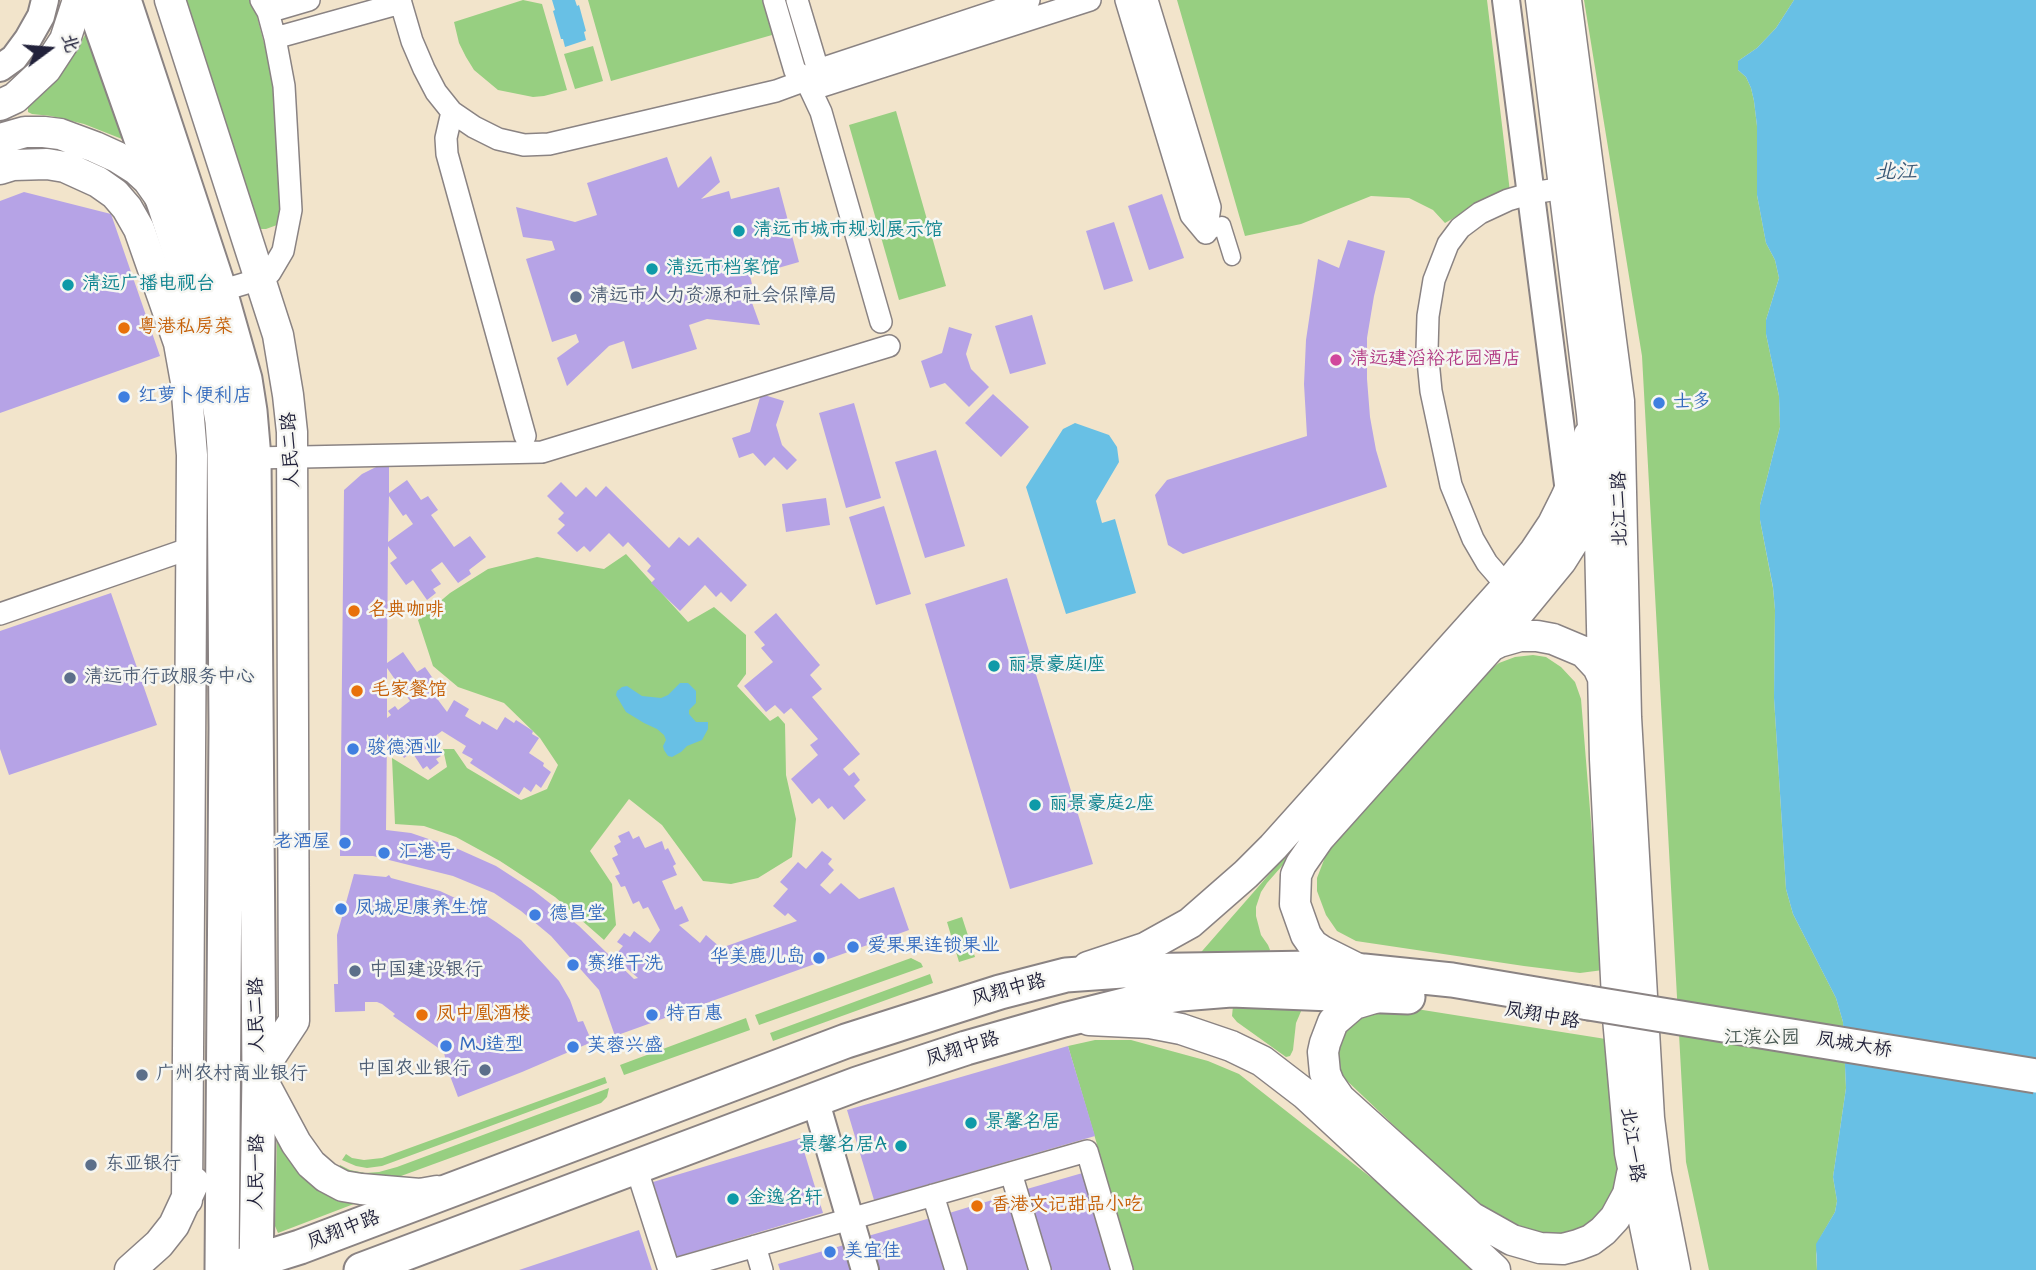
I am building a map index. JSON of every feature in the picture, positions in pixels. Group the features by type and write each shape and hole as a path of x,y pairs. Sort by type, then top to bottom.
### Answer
{"main road":[{"path":"0,105 30,86 51,62 65,40 78,0"},
{"name":"人民二路","path":"92,0 164,204 211,357 222,421 259,1074"},
{"name":"人民二路","path":"124,0 220,291 245,379 254,458 223,1074 222,1270"},
{"name":"人民二路","path":"170,0 280,345 294,456 294,1021 259,1074"},
{"name":"北江二路","path":"1541,0 1619,401 1626,717 1611,1017"},
{"name":"北江二路","path":"1566,0 1599,494 1611,1017"},
{"path":"0,139 25,132 44,132 115,194 127,208 139,229 179,344 186,382 191,455 187,1200"},
{"path":"0,169 13,165 47,164 70,153 117,157 148,180 164,204"},
{"path":"1066,975 1145,948 1190,923 1282,838 1507,586 1547,533 1569,492 1587,445 1592,414"},
{"path":"1619,452 1578,534 1561,561 1491,646 1308,852 1296,875 1295,904 1306,935 1313,945 1373,983 1354,1004 1338,1016 1329,1031 1323,1052 1325,1073 1333,1091 1471,1217 1512,1240 1540,1248 1563,1249 1591,1240 1615,1218 1628,1194 1632,1182 1630,1153"},
{"path":"1491,646 1520,636 1553,639 1584,652 1598,667 1603,678"},
{"name":"风翔中路","path":"459,1187 846,1041 1000,992 1066,975 1224,968 1314,968 1373,983 1452,981 1611,1017"},
{"name":"凤翔中路","path":"361,1270 815,1099 966,1048 1064,1020 1143,1000 1181,994 1373,983"},
{"name":"凤城大桥","path":"1611,1017 2036,1076"},
{"name":"凤城大桥","path":"1611,1017 2036,1099"},
{"name":"北江一路","path":"1611,1017 1630,1153 1654,1270"},
{"name":"北江一路","path":"1611,1017 1649,1118 1656,1174 1675,1270"},
{"path":"1064,1020 1150,1023 1181,1029 1231,1046 1262,1061 1304,1094 1485,1265"},
{"path":"130,1270 159,1244 174,1225 187,1200 213,1123 223,1074"},
{"path":"259,1074 296,1143 311,1164 326,1177 343,1186 395,1193 420,1194 459,1187"},
{"name":"人民一路","path":"247,1267 259,1074"},
{"name":"凤翔中路","path":"247,1267 459,1187"},
{"path":"1576,1270 1603,1231"}],"street":[{"path":"0,68 14,58 28,39 41,16 46,0"},
{"path":"220,291 260,279 270,273 283,251 291,210 284,86 275,38 264,6 309,0"},
{"path":"774,0 795,71 812,75 819,87 1090,0"},
{"path":"797,0 821,112 881,322"},
{"path":"275,38 401,2 412,41 424,69 436,92 452,113 498,139 524,145 549,144 776,91 812,75 1028,0"},
{"path":"1126,0 1191,215 1206,233"},
{"path":"1147,0 1210,207 1206,233"},
{"path":"1506,0 1569,492"},
{"path":"452,113 446,138 447,154 525,436"},
{"path":"1507,586 1487,563 1473,539 1451,485 1430,391 1428,316 1434,280 1448,244 1460,228 1480,213 1532,193 1577,186"},
{"path":"1206,233 1222,225 1232,257"},
{"path":"254,458 542,452 889,346"},
{"path":"0,614 191,548"},
{"path":"815,1099 865,1270"},
{"path":"636,1167 670,1270 1087,1151 1122,1270"},
{"path":"1011,1172 1040,1270"},
{"path":"933,1195 956,1270"},
{"path":"755,1246 762,1270"}],"green space":[{"path":"177,0 250,0 255,9 272,73 283,211 277,225 256,229"},
{"path":"523,0 542,4 567,90 533,97 498,90 474,70 459,43 454,22"},
{"path":"588,0 770,0 779,33 611,81"},
{"path":"1177,0 1487,0 1510,192 1473,207 1445,223 1433,210 1409,198 1371,196 1301,224 1245,236"},
{"name":"江滨公园","path":"1584,0 1794,0 1776,28 1757,48 1738,61 1738,70 1746,77 1754,101 1757,126 1757,195 1766,243 1775,260 1779,278 1766,320 1766,334 1779,396 1780,427 1760,505 1760,520 1775,610 1774,698 1786,889 1793,914 1836,998 1843,1022 1846,1088 1833,1177 1837,1201 1835,1212 1820,1238 1816,1254 1817,1270 1709,1270 1686,1162 1642,356"},
{"path":"88,29 122,139 84,124 28,112 28,106 64,68"},
{"path":"593,46 603,81 575,89 564,54"},
{"path":"896,111 946,286 899,300 849,125"},
{"path":"626,554 688,622 714,607 746,635 746,674 737,686 770,721 778,716 785,724 786,775 796,819 792,857 758,878 731,884 703,881 662,825 629,799 590,851 612,884 616,925 604,940 555,897 500,861 456,837 424,826 395,824 392,758 428,780 447,767 443,749 454,749 467,768 521,800 547,789 558,765 540,738 504,703 458,687 433,666 418,620 450,593 488,569 537,557 604,569"},
{"path":"1515,657 1546,657 1561,667 1575,682 1581,699 1603,970 1580,973 1524,966 1356,941 1337,931 1326,915 1317,891 1317,878 1327,852 1479,678 1499,663"},
{"path":"1446,672 1450,675 1261,892 1256,916 1261,935 1270,950 1267,955 1196,958"},
{"path":"962,917 975,957 959,962 947,922"},
{"path":"911,958 923,967 759,1025 755,1015"},
{"path":"930,974 933,983 773,1041 770,1033"},
{"path":"1385,1004 1612,1040 1618,1153 1616,1183 1597,1223 1552,1240 1491,1218 1343,1077 1337,1052 1343,1026"},
{"path":"1233,1006 1302,1009 1296,1023 1290,1056 1286,1057 1237,1022 1232,1016"},
{"path":"746,1018 750,1030 624,1075 620,1065"},
{"path":"1095,1040 1131,1040 1208,1061 1239,1074 1452,1241 1470,1262 1473,1270 1134,1270 1068,1046"},
{"path":"605,1077 607,1083 382,1166 367,1168 342,1160 346,1154 364,1160 382,1158"},
{"path":"609,1088 607,1097 601,1103 401,1176 382,1181 337,1173 340,1165 365,1173 397,1167"},
{"path":"277,1137 359,1202 278,1233 275,1226"}],"water":[{"path":"552,0 575,0 577,6 579,5 586,40 565,47"},
{"name":"北江","path":"1794,0 2036,0 2036,1270 1817,1270 1816,1244 1835,1212 1837,1201 1833,1177 1846,1088 1843,1022 1836,998 1793,914 1786,889 1774,698 1775,610 1760,520 1760,505 1780,427 1779,396 1766,334 1766,320 1779,278 1775,260 1766,243 1757,195 1757,126 1754,101 1746,77 1738,70 1738,61 1757,48 1776,28"},
{"path":"1075,423 1109,435 1117,447 1119,462 1096,501 1102,523 1115,519 1136,593 1066,614 1026,487 1063,429"},
{"path":"680,683 688,683 696,691 696,703 689,710 689,714 696,722 708,722 708,729 702,740 687,746 672,757 664,750 664,735 626,712 616,695 617,691 627,686 642,696 661,698"}],"building":[{"name":"清远市档案馆","path":"711,156 720,182 701,199 729,191 731,199 779,187 799,262 750,276 752,284 725,291 751,300 760,325 707,319 689,325 697,349 632,369 624,341 609,346 567,386 557,358 579,342 576,334 552,342 526,259 555,250 552,241 523,237 516,207 575,222 597,215 587,183 667,157 678,188"},
{"name":"清远广播电视台","path":"24,192 111,214 160,356 0,413 0,201"},
{"path":"1162,194 1184,258 1149,270 1128,206"},
{"path":"1114,222 1133,281 1104,290 1086,231"},
{"path":"1348,240 1385,251 1367,338 1367,379 1376,450 1387,487 1183,554 1168,545 1155,495 1167,480 1307,436 1304,384 1306,340 1318,259 1339,268"},
{"path":"1032,315 1046,364 1010,374 995,326"},
{"path":"949,327 972,334 966,354 971,369 989,387 969,407 945,383 930,388 921,361 942,353"},
{"path":"761,394 784,401 776,425 782,445 797,460 787,470 774,457 765,466 753,453 739,458 732,438 750,432"},
{"path":"993,394 1029,427 1001,457 965,423"},
{"path":"854,403 881,498 846,508 819,413"},
{"path":"936,450 965,546 925,558 895,462"},
{"path":"389,466 389,493 407,480 421,500 428,496 438,510 431,515 454,547 470,536 486,557 469,570 471,574 458,583 442,562 431,570 441,584 433,589 436,593 427,600 413,580 406,585 390,563 397,558 388,546 387,663 403,652 417,672 425,667 434,680 427,685 447,712 454,700 469,709 465,716 480,725 482,721 497,730 505,717 514,723 516,720 533,731 532,734 539,738 529,753 544,763 543,766 551,772 541,788 536,784 531,792 524,787 519,795 470,763 473,759 462,753 466,746 442,731 430,740 441,756 436,759 439,763 430,770 427,766 423,769 412,752 404,758 387,734 386,830 411,833 496,866 533,890 579,926 634,979 638,978 622,964 626,959 618,952 623,946 617,942 624,933 630,937 634,931 650,943 660,930 648,907 643,909 639,901 633,904 625,886 621,887 615,876 620,874 612,858 618,855 614,846 621,842 618,836 629,831 633,839 639,836 645,848 662,841 665,850 668,848 676,864 673,866 677,875 662,881 675,910 682,906 689,921 679,925 700,943 706,935 721,948 797,921 788,913 785,916 773,906 788,889 780,882 798,862 806,869 822,851 832,859 828,864 834,870 820,885 830,894 841,883 859,899 894,887 909,930 615,1036 599,990 551,936 494,893 453,876 373,856 340,856 344,490 362,474 376,467","holes":["389,496 403,516 406,514 413,524 388,542","387,668 410,701 398,710 395,706 388,711 391,715 387,718"]},
{"path":"561,482 576,497 586,487 596,497 606,486 669,548 679,537 689,546 698,537 747,585 731,602 721,592 716,597 705,585 680,611 651,583 655,579 647,571 651,566 628,542 623,547 609,533 590,552 584,546 577,552 557,533 565,525 558,519 564,513 547,496"},
{"path":"826,498 830,525 786,532 782,504"},
{"path":"884,506 911,594 876,605 849,517"},
{"path":"1007,578 1093,864 1010,889 925,604"},
{"name":"清远市行政服务中心","path":"111,593 157,725 9,775 0,749 0,631"},
{"path":"776,613 820,665 810,675 822,689 812,697 860,754 843,769 849,776 854,772 860,780 854,786 866,800 844,820 832,806 828,809 819,798 812,804 791,779 818,755 810,745 818,739 791,708 784,714 775,705 766,712 744,686 773,662 761,648 765,645 754,632"},
{"path":"354,874 389,875 391,878 440,891 468,904 496,922 521,940 559,981 578,1022 583,1021 592,1042 458,1097 444,1052 393,1016 395,1014 382,1004 365,1002 365,1011 335,1012 334,984 338,984 337,935"},
{"name":"景馨名居","path":"1068,1046 1095,1136 874,1200 847,1110"},
{"name":"金逸名轩","path":"800,1138 823,1213 666,1260 643,1185"},
{"path":"1086,1172 1115,1270 1043,1270 1020,1191"},
{"path":"1012,1194 1034,1270 963,1270 946,1214"},
{"path":"934,1217 950,1270 878,1270 868,1236"},
{"path":"639,1230 652,1270 519,1270"},
{"path":"844,1245 852,1270 780,1270 778,1264"}],"place":[{"name":"清远市城市规划展示馆","path":"739,231"},
{"name":"清远市档案馆","path":"652,269"},
{"name":"清远广播电视台","path":"68,285"},
{"name":"清远市人力资源和社会保障局","path":"576,297"},
{"name":"粤港私房菜","path":"124,328"},
{"name":"清远建滔裕花园酒店","path":"1336,360"},
{"name":"红萝卜便利店","path":"124,397"},
{"name":"士多","path":"1659,403"},
{"name":"名典咖啡","path":"354,611"},
{"name":"丽景豪庭1座","path":"994,666"},
{"name":"清远市行政服务中心","path":"70,678"},
{"name":"毛家餐馆","path":"357,691"},
{"name":"骏德酒业","path":"353,749"},
{"name":"丽景豪庭2座","path":"1035,805"},
{"name":"老酒屋","path":"345,843"},
{"name":"汇港号","path":"384,853"},
{"name":"凤城足康养生馆","path":"341,909"},
{"name":"德昌堂","path":"535,915"},
{"name":"爱果果连锁果业","path":"853,947"},
{"name":"华美鹿儿岛","path":"819,958"},
{"name":"赛维干洗","path":"573,965"},
{"name":"中国建设银行","path":"355,971"},
{"name":"凤中凰酒楼","path":"422,1015"},
{"name":"特百惠","path":"652,1015"},
{"name":"MJ造型","path":"446,1046"},
{"name":"芙蓉兴盛","path":"573,1047"},
{"name":"中国农业银行","path":"485,1070"},
{"name":"广州农村商业银行","path":"142,1075"},
{"name":"景馨名居","path":"971,1123"},
{"name":"景馨名居A","path":"901,1146"},
{"name":"东亚银行","path":"91,1165"},
{"name":"金逸名轩","path":"733,1199"},
{"name":"香港文记甜品小吃","path":"977,1206"},
{"name":"美宜佳","path":"830,1252"}]}
